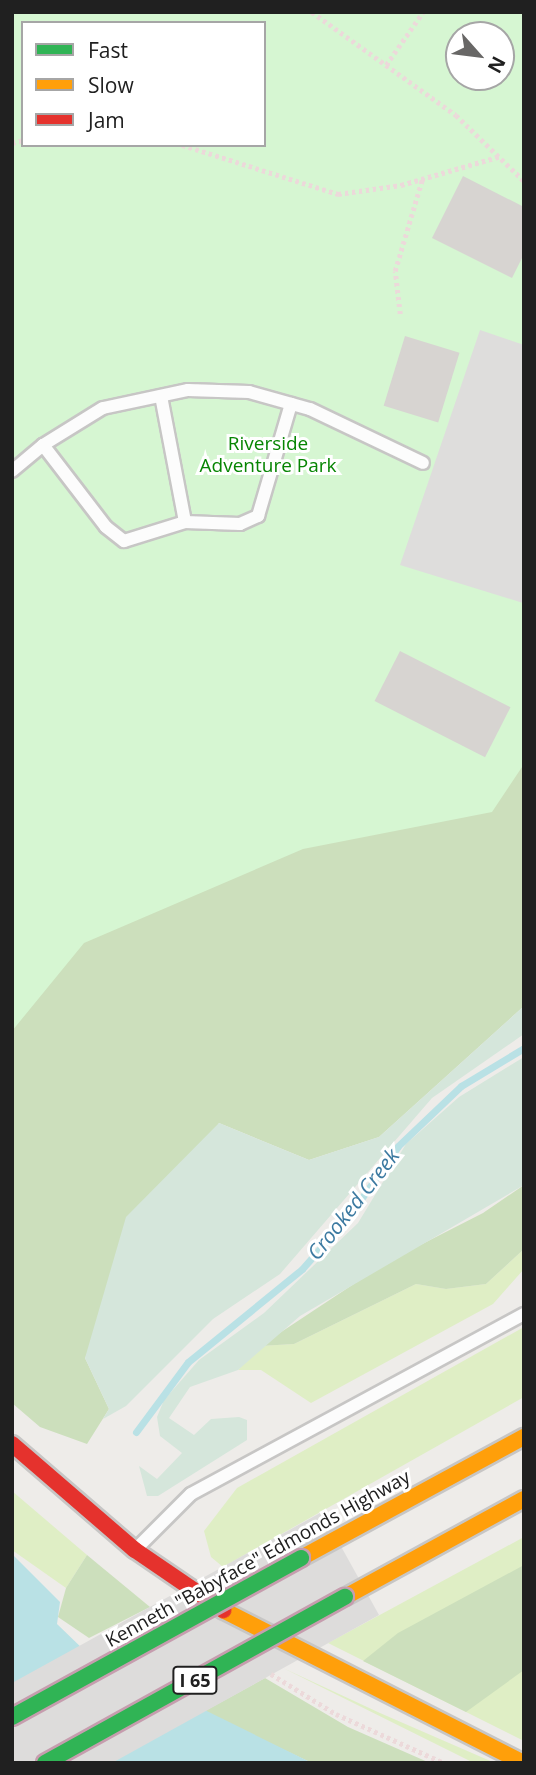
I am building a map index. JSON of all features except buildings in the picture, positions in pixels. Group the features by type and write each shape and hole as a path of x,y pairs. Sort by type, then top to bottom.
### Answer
{"main road":[{"name":"Kenneth \"Babyface\" Edmonds Highway","path":"12,1717 524,1437"},
{"path":"12,1444 135,1550 273,1641 523,1763"},
{"name":"I 65","path":"45,1763 524,1499"}],"lane":[{"path":"12,471 43,445 103,408 188,390 249,392 290,404 423,463"},
{"path":"161,396 186,522"},
{"path":"43,445 124,541 186,522 240,524 258,516 290,404"},
{"path":"135,1550 191,1494 524,1314"}],"path":[{"path":"312,12 456,115 524,181"},
{"path":"386,65 424,12"},
{"path":"188,147 338,194 422,180 462,163 500,156"},
{"path":"400,314 394,271 422,180"},
{"path":"271,1674 336,1714 444,1763"}],"green space":[{"name":"Riverside Adventure Park","path":"12,12 524,12 524,764 492,812 303,849 84,943 12,1031"},
{"path":"524,718 524,1006 379,1137 309,1160 219,1123 85,1358 109,1409 87,1444 40,1427 12,1403 12,850"},
{"path":"524,1006 524,1034 432,1098 280,1274 213,1319 126,1406 103,1419 109,1409 85,1358 126,1217 219,1123 309,1160 379,1137"},
{"path":"524,1057 524,1185 300,1316 238,1370 190,1387 169,1418 194,1435 211,1419 239,1417 247,1420 247,1440 158,1496 147,1496 139,1466 157,1479 182,1453 160,1436 157,1417 164,1400 199,1360 264,1313 358,1223 406,1144 459,1097"},
{"path":"524,1185 524,1249 486,1284 446,1289 416,1284 294,1344 260,1346 387,1262 483,1213"},
{"path":"524,1249 524,1269 493,1304 311,1403 261,1370 238,1370 260,1346 294,1344 416,1284 446,1289 486,1284"},
{"path":"524,1327 524,1397 223,1567 211,1557 204,1531 237,1488"},
{"path":"12,1491 87,1555 66,1588 12,1550"},
{"path":"524,1537 524,1741 328,1643"},
{"path":"87,1555 150,1607 89,1638 58,1617 66,1588"},
{"path":"524,1565 524,1670 466,1712 363,1661 398,1633"},
{"path":"283,1668 380,1713 495,1763 474,1763"},
{"path":"265,1678 348,1727 430,1763 312,1763 203,1712"}],"shaded area":[{"path":"480,330 524,345 523,603 400,565"}],"water":[{"path":"12,1554 60,1602 57,1624 85,1651 312,1763 12,1763"}],"pier":[{"path":"322,1512 379,1615 112,1763 12,1763 12,1683"}],"waterway":[{"name":"Crooked Creek","path":"136,1432 188,1362 302,1269 352,1212 398,1146 461,1086 524,1048"}],"traffic: slow":[{"path":"301,1558 524,1437"},
{"path":"345,1597 524,1499"},
{"path":"223,1610 523,1763"}],"traffic: jam":[{"path":"12,1444 135,1550 223,1610"}],"traffic: fast":[{"path":"12,1717 301,1558"},
{"path":"45,1763 345,1597"}]}
